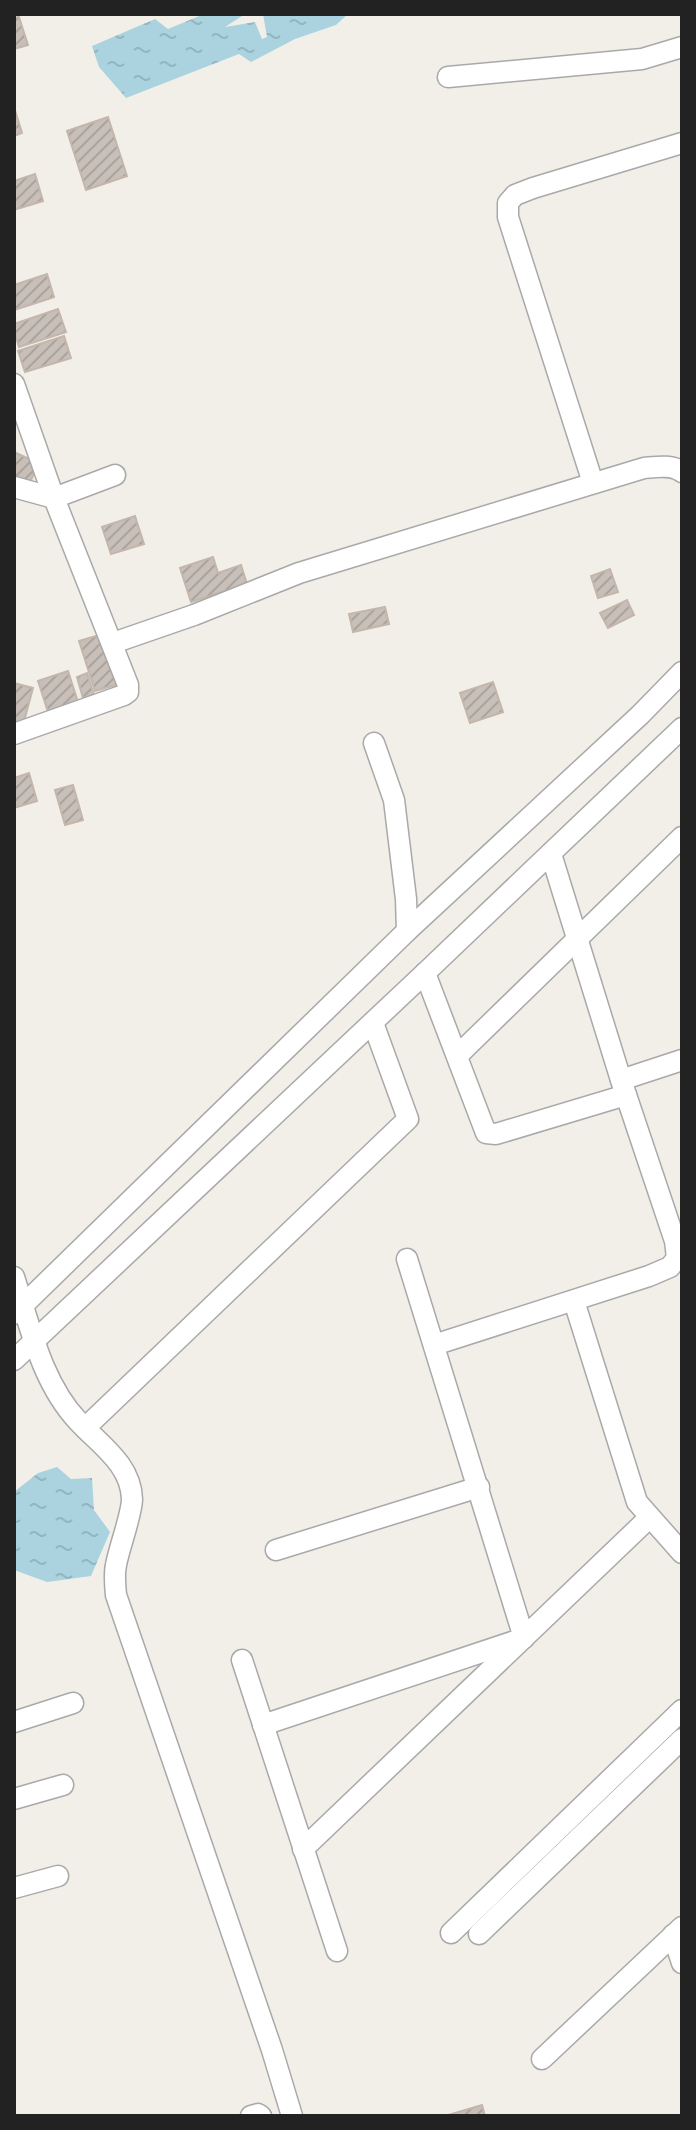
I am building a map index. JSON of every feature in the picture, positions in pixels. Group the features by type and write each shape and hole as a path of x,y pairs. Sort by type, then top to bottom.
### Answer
{"street":[{"path":"448,77 642,59 682,47"},
{"path":"593,483 508,217 508,203 515,195 533,188 682,143"},
{"path":"14,384 54,498 128,685 128,692 124,695 14,734"},
{"path":"113,643 299,573 593,483 644,468 665,467 682,472"},
{"path":"14,487 54,498 115,475"},
{"path":"19,1309 407,931 629,726 682,672"},
{"path":"14,1360 682,728"},
{"path":"374,743 394,800 407,931"},
{"path":"457,1056 682,837"},
{"path":"551,854 682,1261"},
{"path":"425,973 486,1133 496,1134 624,1088 682,1060"},
{"path":"85,1428 408,1119 373,1023"},
{"path":"434,1345 670,1267 677,1258 675,1241"},
{"path":"407,1259 524,1638"},
{"path":"14,1277 19,1309 65,1403 76,1419 120,1462 128,1479 132,1501 115,1569 116,1595 292,2116"},
{"path":"574,1301 637,1502 682,1553"},
{"path":"276,1550 479,1487"},
{"path":"303,1849 649,1518"},
{"path":"263,1725 524,1638"},
{"path":"242,1660 337,1951"},
{"path":"14,1722 73,1703"},
{"path":"451,1933 682,1710"},
{"path":"479,1934 682,1739"},
{"path":"14,1799 63,1785"},
{"path":"14,1888 58,1876"},
{"path":"678,1931 682,1963"},
{"path":"542,2059 678,1931"},
{"path":"251,2116 261,2116"}],"water":[{"path":"204,14 242,14 225,27 255,22 262,39 267,37 263,14 348,14 336,25 295,39 251,62 239,54 126,98 99,67 92,46 155,19 168,29"},
{"path":"57,1467 71,1479 92,1478 94,1510 110,1532 91,1576 47,1582 14,1570 14,1492 38,1473"}],"building":[{"path":"14,14 18,14 28,45 14,49"},
{"path":"14,107 22,133 14,136"},
{"path":"108,117 127,176 86,190 67,131"},
{"path":"35,174 43,201 14,210 14,181"},
{"path":"47,274 54,297 14,310 14,285"},
{"path":"58,309 66,332 19,347 14,324"},
{"path":"64,336 71,358 25,372 18,351"},
{"path":"14,452 38,463 28,488 14,483"},
{"path":"135,516 144,544 111,554 102,527"},
{"path":"213,557 218,573 241,565 247,584 191,602 180,568"},
{"path":"610,569 618,592 598,598 591,576"},
{"path":"627,600 634,615 608,628 600,613"},
{"path":"385,607 389,624 353,632 349,614"},
{"path":"103,634 119,684 95,691 79,641"},
{"path":"68,671 78,702 48,712 38,681"},
{"path":"87,673 94,695 83,698 77,677"},
{"path":"493,682 503,712 470,723 460,693"},
{"path":"14,683 33,688 23,725 14,723"},
{"path":"29,773 37,801 14,808 14,778"},
{"path":"73,785 83,820 65,825 55,790"},
{"path":"482,2105 485,2116 445,2116"}]}
